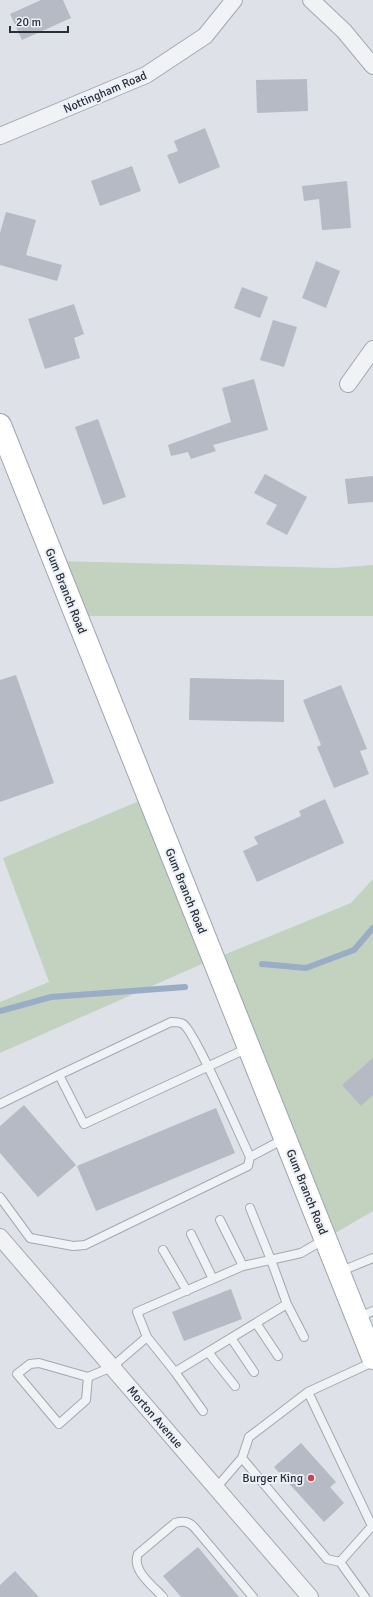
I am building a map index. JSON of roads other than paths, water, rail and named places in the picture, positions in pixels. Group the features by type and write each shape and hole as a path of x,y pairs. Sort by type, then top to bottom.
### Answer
{"main road":[{"name":"Gum Branch Road","path":"0,425 325,1239 339,1272 365,1315 373,1358"}],"street":[{"name":"Nottingham Road","path":"0,136 146,75 205,36 234,0"},
{"path":"311,0 344,31 373,66"},
{"path":"348,384 373,349"},
{"name":"Morton Avenue","path":"0,1237 310,1597"}],"lane":[{"path":"0,1104 170,1022 183,1024 189,1031 208,1068 250,1157 248,1166 85,1245 72,1246 30,1238 0,1197"},
{"path":"59,1075 84,1124 249,1048"},
{"path":"250,1157 285,1138"},
{"path":"250,1208 272,1260 287,1304 304,1337"},
{"path":"220,1220 243,1266"},
{"path":"190,1234 213,1279"},
{"path":"202,1411 147,1337 137,1312 243,1266 301,1253 325,1239"},
{"path":"163,1250 187,1290"},
{"path":"339,1272 373,1258"},
{"path":"174,1372 287,1304"},
{"path":"256,1323 278,1356"},
{"path":"88,1377 86,1400 60,1424 17,1374 30,1364 39,1363 88,1377 112,1367 147,1337"},
{"path":"231,1338 254,1372"},
{"path":"208,1352 235,1386"},
{"path":"216,1488 242,1458 249,1437 308,1392 373,1362"},
{"path":"308,1392 372,1526 340,1562"},
{"path":"242,1458 327,1559 340,1562 365,1597"},
{"path":"163,1597 137,1568 136,1560 138,1554 174,1523 182,1521 189,1523 194,1528 253,1597"}],"waterway":[{"path":"262,964 306,968 354,950 373,928"},
{"path":"0,1011 51,997 185,987"}],"place":[{"name":"Burger King","path":"311,1478"}]}
